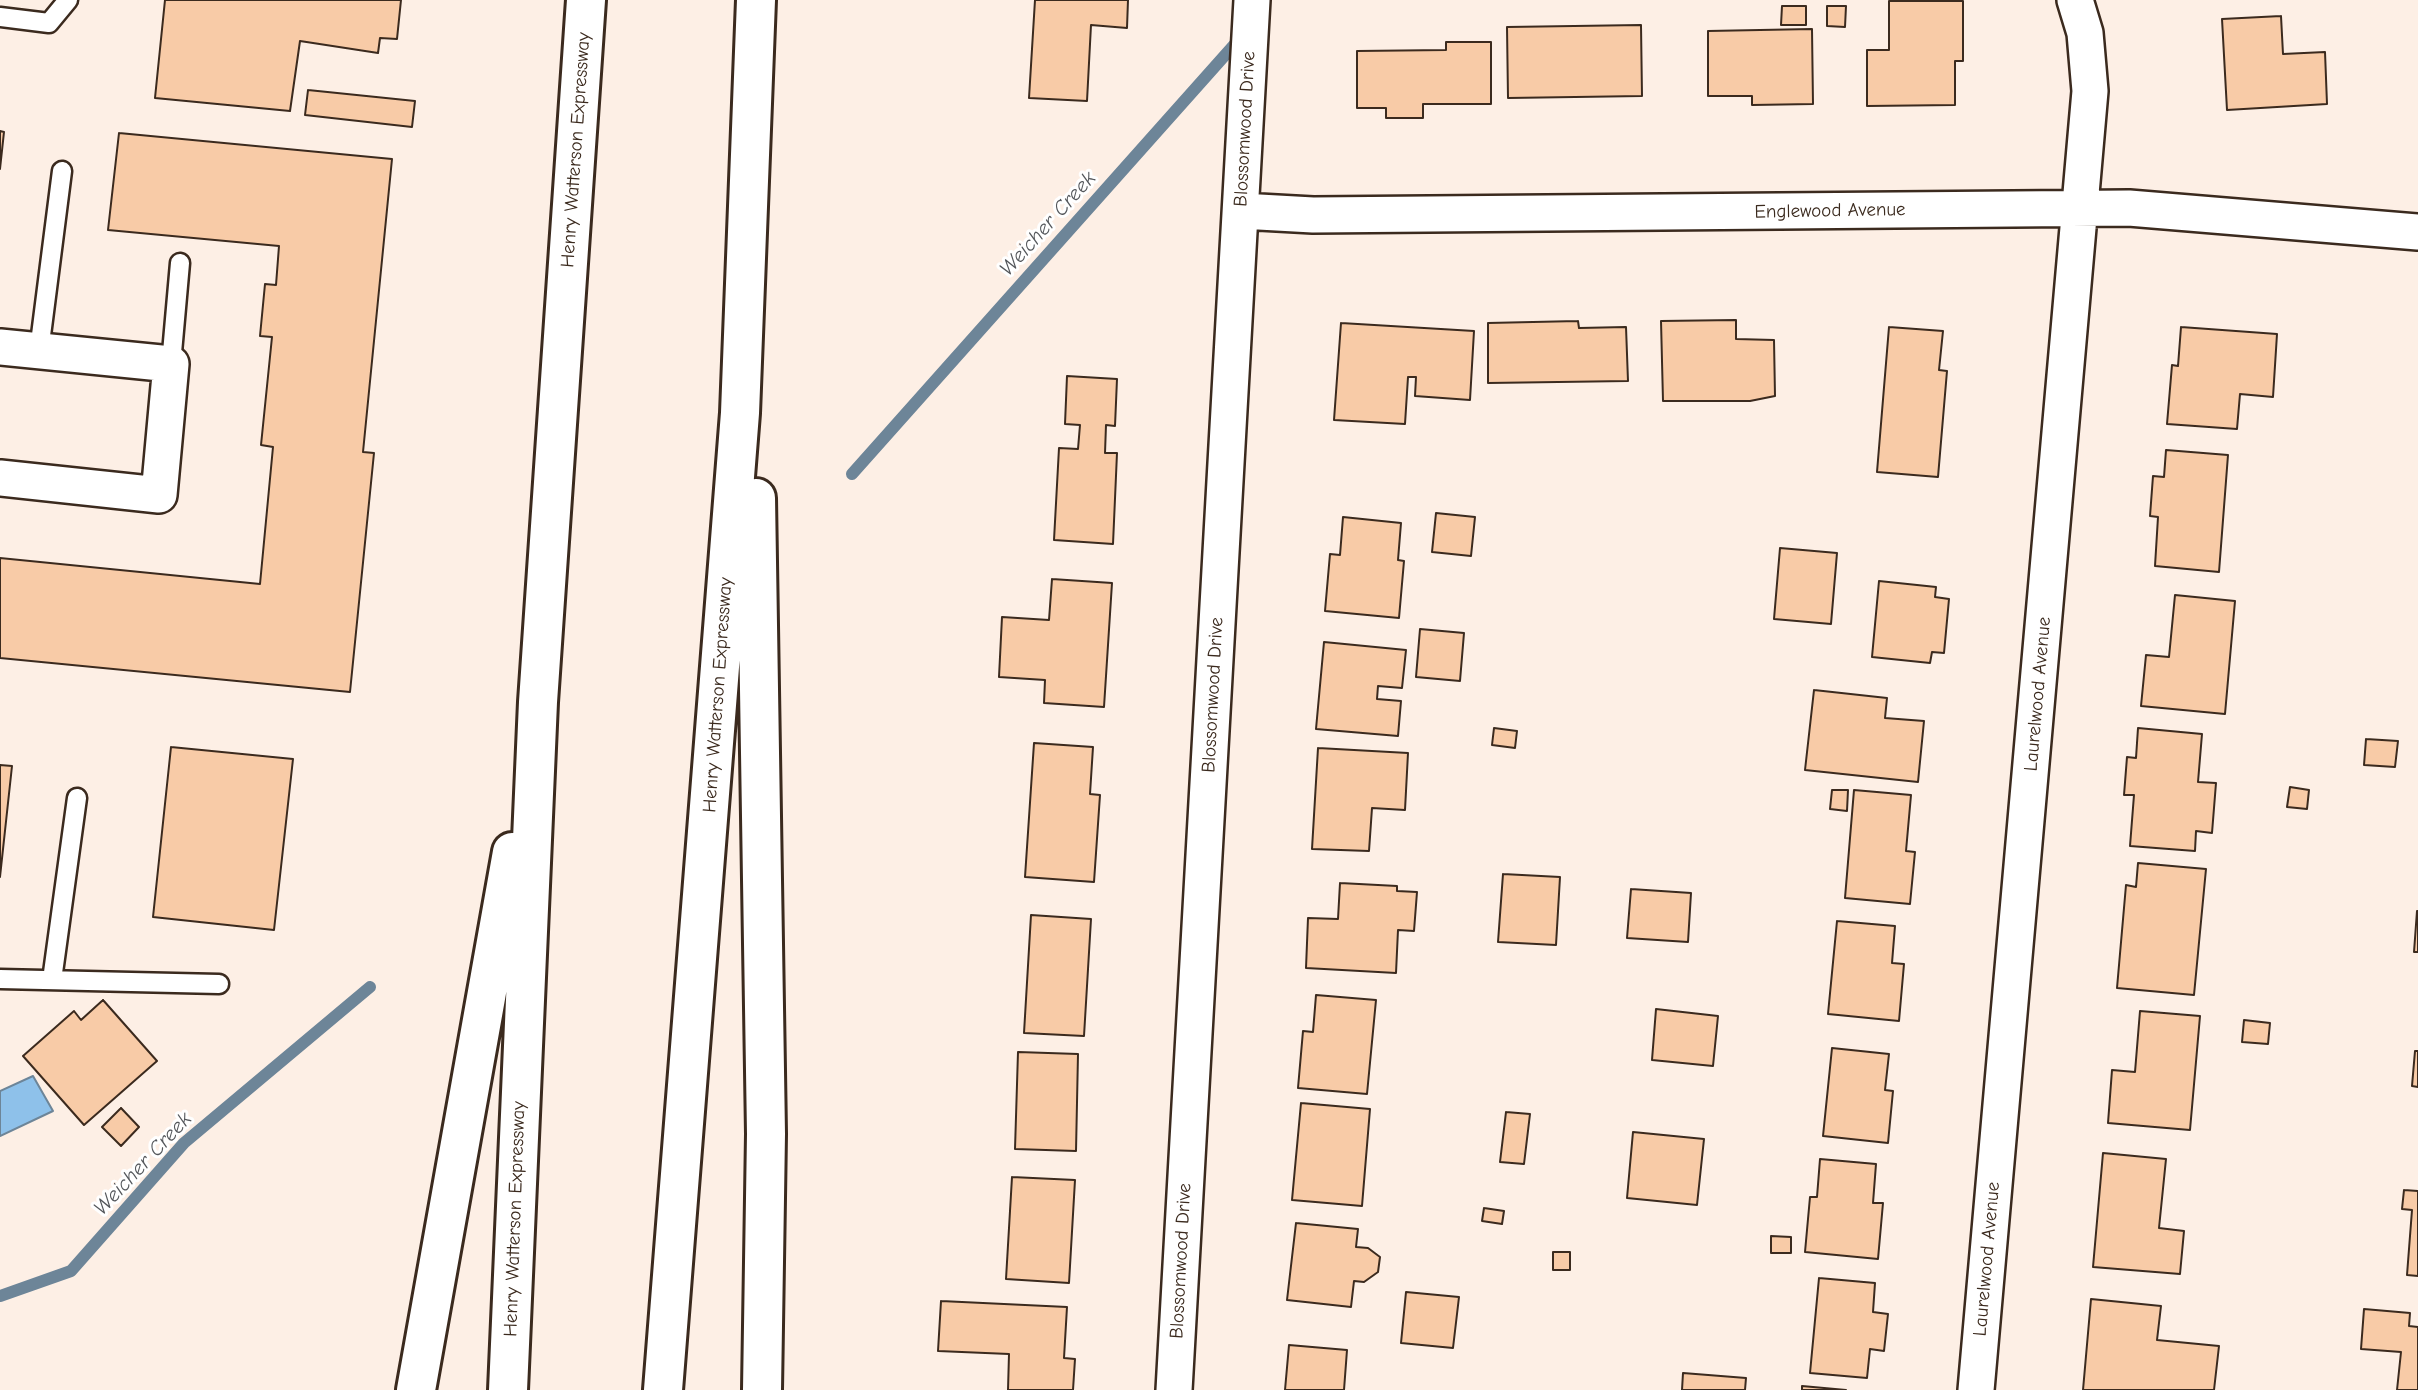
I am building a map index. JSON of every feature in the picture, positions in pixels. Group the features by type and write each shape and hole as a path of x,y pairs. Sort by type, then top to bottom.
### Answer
{"highway":[{"name":"Henry Watterson Expressway","path":"508,1390 538,702 586,0"},
{"name":"Henry Watterson Expressway","path":"663,1390 740,412 756,0"},
{"path":"750,156 766,1134 762,1390"},
{"path":"416,1390 538,702"},
{"path":"677,1228 686,1390"}],"street":[{"name":"Blossomwood Drive","path":"1174,1390 1252,0"},
{"name":"Laurelwood Avenue","path":"1976,1390 2090,91 2085,33 2076,0"},
{"name":"Englewood Avenue","path":"1241,211 1313,215 2129,208 2418,232"},
{"path":"0,347 172,364 159,495 0,478"}],"lane":[{"path":"0,17 49,23 68,0"},
{"path":"39,351 62,171"},
{"path":"172,364 180,263"},
{"path":"52,980 77,798"},
{"path":"0,979 219,984"}],"water":[{"path":"33,1076 53,1111 0,1136 0,1091"}],"building":[{"path":"165,0 401,0 397,39 380,38 378,53 300,41 290,111 155,98"},
{"path":"1035,0 1128,0 1127,28 1091,25 1087,101 1029,98"},
{"path":"1889,1 1963,1 1963,61 1955,61 1955,105 1867,106 1867,50 1889,50"},
{"path":"1782,6 1806,6 1806,25 1781,25"},
{"path":"1827,6 1846,6 1845,27 1827,26"},
{"path":"2281,16 2283,54 2325,52 2327,104 2227,110 2222,19"},
{"path":"1641,25 1642,96 1508,98 1507,27"},
{"path":"1812,29 1813,104 1752,105 1752,96 1708,96 1708,31"},
{"path":"1446,42 1491,42 1491,104 1423,104 1423,118 1386,118 1386,108 1357,108 1357,51 1446,50"},
{"path":"308,90 415,101 412,127 305,115"},
{"path":"0,131 4,132 0,169"},
{"path":"119,133 392,159 363,452 374,453 350,692 0,658 0,558 260,584 273,447 261,445 272,337 260,336 265,284 276,285 279,246 108,230"},
{"path":"1736,320 1736,339 1774,340 1775,396 1750,401 1663,401 1661,321"},
{"path":"1578,321 1579,328 1626,327 1628,381 1488,383 1488,323"},
{"path":"1341,323 1474,331 1470,400 1415,396 1416,377 1408,377 1405,424 1334,420"},
{"path":"1889,327 1943,331 1939,370 1947,371 1938,477 1877,472"},
{"path":"2181,327 2277,334 2273,397 2240,394 2237,429 2167,424 2172,365 2178,366"},
{"path":"1067,376 1117,379 1115,426 1106,425 1105,453 1117,453 1113,544 1054,540 1059,448 1078,449 1080,425 1065,424"},
{"path":"2166,450 2228,455 2219,572 2155,566 2158,517 2150,516 2153,476 2164,477"},
{"path":"1436,513 1475,517 1471,556 1432,552"},
{"path":"1343,517 1401,523 1398,560 1404,561 1399,618 1325,611 1330,554 1340,555"},
{"path":"1780,548 1837,553 1831,624 1774,619"},
{"path":"1052,579 1112,583 1104,707 1044,703 1045,680 999,677 1002,617 1049,620"},
{"path":"1879,581 1936,587 1935,597 1949,599 1944,653 1932,652 1930,663 1872,657"},
{"path":"2175,595 2235,601 2225,714 2141,706 2146,655 2169,657"},
{"path":"1420,629 1464,633 1460,681 1416,677"},
{"path":"1324,642 1406,650 1402,688 1378,686 1377,699 1401,701 1398,736 1316,729"},
{"path":"1814,690 1887,698 1885,718 1924,721 1918,782 1805,770"},
{"path":"1494,728 1517,731 1515,748 1492,745"},
{"path":"2138,728 2202,734 2198,782 2216,783 2212,833 2196,831 2195,851 2130,846 2134,795 2124,795 2127,757 2136,758"},
{"path":"2366,739 2398,741 2395,767 2364,765"},
{"path":"1034,743 1093,747 1090,794 1100,795 1094,882 1025,877"},
{"path":"171,747 293,759 274,930 153,917"},
{"path":"1318,748 1408,753 1405,810 1372,808 1369,851 1312,849"},
{"path":"0,765 12,766 0,877"},
{"path":"2290,787 2309,790 2307,809 2287,807"},
{"path":"1832,790 1848,790 1847,811 1830,809"},
{"path":"1854,790 1911,795 1906,851 1915,852 1910,904 1845,898"},
{"path":"2138,863 2206,869 2194,995 2117,988 2126,885 2136,887"},
{"path":"1503,874 1560,877 1556,945 1498,942"},
{"path":"1340,883 1397,886 1397,891 1417,892 1414,931 1398,930 1396,973 1306,968 1308,918 1338,919"},
{"path":"1631,889 1691,893 1688,942 1627,938"},
{"path":"2417,911 2418,952 2414,952"},
{"path":"1031,915 1091,919 1084,1036 1024,1033"},
{"path":"1837,921 1895,926 1892,963 1904,964 1899,1021 1828,1014"},
{"path":"1316,995 1376,1000 1367,1094 1298,1088 1303,1031 1313,1032"},
{"path":"103,1000 157,1061 84,1125 23,1056 74,1011 81,1020"},
{"path":"1656,1009 1718,1016 1713,1066 1652,1060"},
{"path":"2140,1011 2200,1016 2190,1130 2108,1123 2112,1070 2135,1072"},
{"path":"2244,1020 2270,1023 2268,1044 2242,1042"},
{"path":"1832,1048 1889,1054 1885,1090 1893,1091 1888,1143 1823,1136"},
{"path":"2415,1051 2418,1051 2418,1087 2412,1086"},
{"path":"1018,1052 1078,1054 1076,1151 1015,1149"},
{"path":"1301,1103 1370,1109 1362,1206 1292,1200"},
{"path":"121,1108 139,1127 121,1146 102,1127"},
{"path":"1506,1112 1530,1114 1524,1164 1500,1162"},
{"path":"1633,1132 1704,1139 1697,1205 1627,1198"},
{"path":"2103,1153 2166,1159 2159,1228 2184,1231 2180,1274 2093,1267"},
{"path":"1820,1159 1876,1164 1873,1203 1883,1203 1878,1259 1805,1252 1810,1197 1817,1197"},
{"path":"1012,1177 1075,1180 1069,1283 1006,1279"},
{"path":"2404,1190 2418,1191 2418,1276 2407,1275 2412,1210 2402,1209"},
{"path":"1484,1208 1504,1211 1502,1224 1482,1221"},
{"path":"1296,1223 1358,1229 1356,1247 1368,1248 1380,1257 1378,1272 1364,1282 1354,1281 1351,1307 1287,1300"},
{"path":"1771,1236 1791,1237 1791,1253 1771,1253"},
{"path":"1553,1252 1570,1252 1570,1270 1553,1270"},
{"path":"1819,1278 1875,1283 1873,1312 1888,1314 1884,1351 1870,1349 1867,1378 1810,1373"},
{"path":"1406,1292 1459,1297 1453,1348 1401,1343"},
{"path":"2091,1299 2161,1306 2157,1340 2219,1346 2214,1390 2083,1390"},
{"path":"941,1301 1067,1307 1064,1358 1075,1359 1073,1390 1008,1390 1009,1354 938,1351"},
{"path":"2364,1309 2410,1313 2409,1326 2418,1327 2418,1390 2397,1390 2401,1352 2361,1349"},
{"path":"1289,1345 1347,1350 1344,1390 1285,1390"},
{"path":"1683,1373 1746,1378 1745,1390 1682,1390"},
{"path":"1802,1386 1846,1390 1802,1390"}],"waterway":[{"name":"Weicher Creek","path":"852,474 1243,35"},
{"name":"Weicher Creek","path":"0,1296 71,1271 184,1143 370,987"}]}
